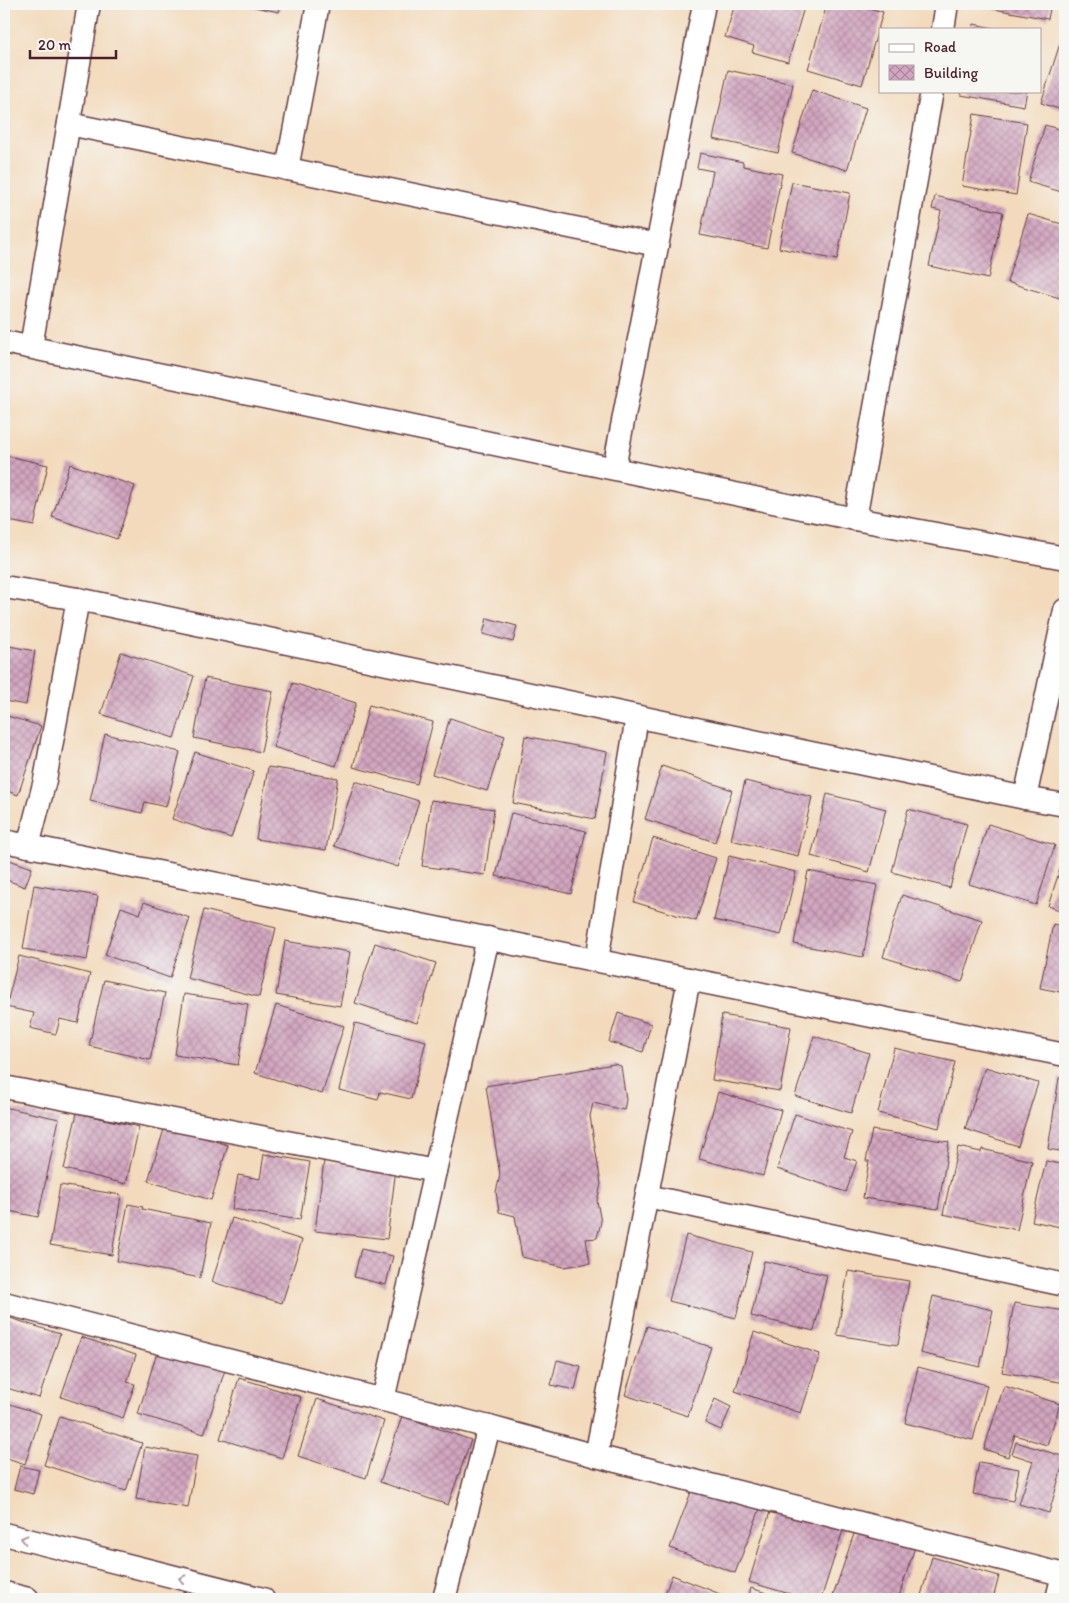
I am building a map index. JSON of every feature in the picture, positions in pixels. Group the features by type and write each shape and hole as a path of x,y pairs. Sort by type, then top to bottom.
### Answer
{"street":[{"path":"31,347 90,4"},
{"path":"287,169 318,4"},
{"path":"614,468 704,4"},
{"path":"943,28 947,4"},
{"path":"854,519 932,92"},
{"path":"69,124 657,244"},
{"path":"4,342 854,519 1065,558"},
{"path":"4,586 78,599 1025,798 1065,804"},
{"path":"28,846 45,780 78,599"},
{"path":"1025,798 1065,610"},
{"path":"597,960 637,717"},
{"path":"4,841 1065,1055"},
{"path":"383,1400 488,938"},
{"path":"596,1456 688,979"},
{"path":"4,1087 435,1171"},
{"path":"646,1196 1065,1285"},
{"path":"4,1303 490,1427 596,1456 1064,1574 1057,1599"},
{"path":"444,1599 490,1427"},
{"path":"4,1534 263,1599"},
{"path":"4,1593 28,1599"}],"building":[{"path":"240,4 281,4 279,12"},
{"path":"735,4 805,4 788,62 752,52 754,46 725,37"},
{"path":"827,4 855,4 883,12 862,85 808,69"},
{"path":"978,4 1051,4 1048,19 978,6"},
{"path":"1063,4 1065,4 1065,16 1060,15"},
{"path":"974,24 993,28 973,28"},
{"path":"1063,34 1065,35 1065,111 1041,103"},
{"path":"728,70 793,84 778,153 713,139"},
{"path":"812,90 866,108 847,170 792,153"},
{"path":"962,92 1027,92 1024,106 961,95"},
{"path":"974,114 1027,123 1016,195 962,186"},
{"path":"1045,125 1065,131 1065,193 1028,182"},
{"path":"700,153 743,162 743,166 782,174 767,248 700,235 713,171 697,168"},
{"path":"792,182 850,193 837,260 779,248"},
{"path":"935,196 1003,212 988,279 929,266 941,211 932,209"},
{"path":"1028,214 1065,225 1065,290 1063,299 1007,282"},
{"path":"4,455 48,465 34,526 4,520"},
{"path":"70,464 135,486 117,539 52,517"},
{"path":"487,618 517,626 513,642 483,634"},
{"path":"4,645 35,651 26,705 4,701"},
{"path":"121,652 194,676 174,738 101,714"},
{"path":"205,678 273,691 261,752 194,738"},
{"path":"293,683 356,703 336,766 273,747"},
{"path":"369,705 433,722 417,784 353,767"},
{"path":"4,715 41,726 18,795 4,790"},
{"path":"450,718 505,736 487,791 432,774"},
{"path":"105,734 180,752 166,807 145,802 142,813 90,801"},
{"path":"525,736 607,752 595,819 513,803"},
{"path":"195,752 254,771 231,838 172,819"},
{"path":"662,766 732,790 715,842 645,819"},
{"path":"268,767 338,778 326,850 256,839"},
{"path":"355,781 419,801 398,867 334,846"},
{"path":"745,781 812,797 798,856 731,840"},
{"path":"827,794 886,809 869,872 811,856"},
{"path":"431,800 494,809 485,875 422,866"},
{"path":"908,809 967,824 950,888 892,872"},
{"path":"511,813 586,831 571,894 496,876"},
{"path":"988,824 1055,845 1036,905 969,884"},
{"path":"653,838 716,858 696,921 634,902"},
{"path":"1065,854 1065,912 1048,906"},
{"path":"729,856 796,872 781,935 714,920"},
{"path":"4,858 32,868 25,887 4,879"},
{"path":"808,871 877,885 863,957 794,944"},
{"path":"34,885 98,896 87,960 23,949"},
{"path":"902,895 982,920 962,982 883,957"},
{"path":"144,902 190,918 170,978 105,955 121,907 140,914"},
{"path":"204,910 276,928 259,997 187,978"},
{"path":"1053,924 1065,927 1065,993 1040,988"},
{"path":"285,941 350,952 340,1006 276,995"},
{"path":"375,943 436,963 417,1023 355,1003"},
{"path":"19,956 90,974 78,1023 60,1019 56,1034 30,1028 34,1013 6,1007"},
{"path":"104,980 165,993 150,1060 89,1046"},
{"path":"184,994 248,1004 238,1065 175,1055"},
{"path":"276,1005 344,1026 322,1094 255,1073"},
{"path":"618,1013 651,1024 643,1052 609,1042"},
{"path":"722,1015 791,1027 780,1091 712,1080"},
{"path":"355,1023 426,1041 411,1099 380,1092 378,1100 339,1090"},
{"path":"814,1036 869,1053 851,1113 795,1096"},
{"path":"894,1048 955,1062 939,1128 878,1113"},
{"path":"614,1064 621,1066 626,1100 624,1110 593,1103 590,1116 601,1184 597,1201 601,1222 597,1238 586,1239 590,1263 564,1267 522,1257 515,1216 499,1212 496,1192 500,1175 486,1086"},
{"path":"985,1067 1038,1083 1018,1146 965,1129"},
{"path":"1059,1078 1065,1079 1065,1152 1048,1149"},
{"path":"718,1092 781,1110 763,1176 699,1159"},
{"path":"4,1107 59,1119 38,1217 4,1210"},
{"path":"77,1113 139,1127 126,1184 64,1169"},
{"path":"795,1114 852,1132 844,1157 857,1161 846,1192 777,1169"},
{"path":"165,1126 228,1145 211,1200 148,1181"},
{"path":"872,1130 949,1142 938,1209 863,1198 869,1161 866,1161"},
{"path":"958,1147 981,1152 982,1149 1032,1161 1017,1230 943,1214"},
{"path":"264,1154 310,1162 300,1220 232,1209 238,1175 260,1179"},
{"path":"324,1161 396,1169 387,1239 315,1231"},
{"path":"1046,1161 1065,1165 1065,1228 1032,1221"},
{"path":"60,1185 121,1195 112,1255 50,1245"},
{"path":"128,1204 143,1207 142,1209 211,1223 200,1278 117,1261"},
{"path":"232,1218 302,1240 282,1303 212,1282"},
{"path":"686,1235 752,1252 736,1318 669,1301"},
{"path":"361,1249 393,1256 386,1285 354,1277"},
{"path":"764,1261 827,1275 814,1331 751,1316"},
{"path":"848,1271 909,1281 898,1345 837,1335"},
{"path":"933,1296 993,1310 980,1367 920,1353"},
{"path":"1014,1303 1065,1311 1065,1383 1002,1372"},
{"path":"4,1316 60,1334 39,1398 4,1387"},
{"path":"647,1326 711,1347 688,1416 625,1395"},
{"path":"754,1332 820,1354 801,1413 735,1391"},
{"path":"81,1337 136,1355 127,1382 135,1384 123,1418 61,1397"},
{"path":"158,1349 225,1370 204,1434 138,1414"},
{"path":"557,1360 581,1366 575,1390 551,1385"},
{"path":"918,1367 987,1385 973,1440 905,1423"},
{"path":"239,1378 301,1397 282,1458 220,1439"},
{"path":"1004,1386 1060,1404 1047,1445 1015,1435 1008,1457 984,1449"},
{"path":"317,1399 384,1421 366,1478 298,1456"},
{"path":"715,1399 731,1407 721,1430 705,1423"},
{"path":"4,1402 41,1414 25,1464 4,1457"},
{"path":"60,1416 142,1443 126,1491 44,1465"},
{"path":"402,1416 471,1440 448,1505 380,1482"},
{"path":"1016,1442 1065,1457 1049,1513 1019,1504 1033,1461 1012,1454"},
{"path":"145,1447 197,1456 188,1508 136,1499"},
{"path":"979,1462 1019,1469 1013,1501 973,1494"},
{"path":"20,1466 39,1470 33,1494 14,1489"},
{"path":"694,1484 760,1509 735,1573 670,1548"},
{"path":"772,1505 844,1527 821,1599 807,1599 749,1582"},
{"path":"856,1528 915,1547 898,1599 844,1599 833,1596"},
{"path":"932,1557 999,1576 993,1599 920,1599"},
{"path":"672,1575 720,1594 718,1599 663,1599"},
{"path":"751,1588 785,1599 748,1599"}]}
